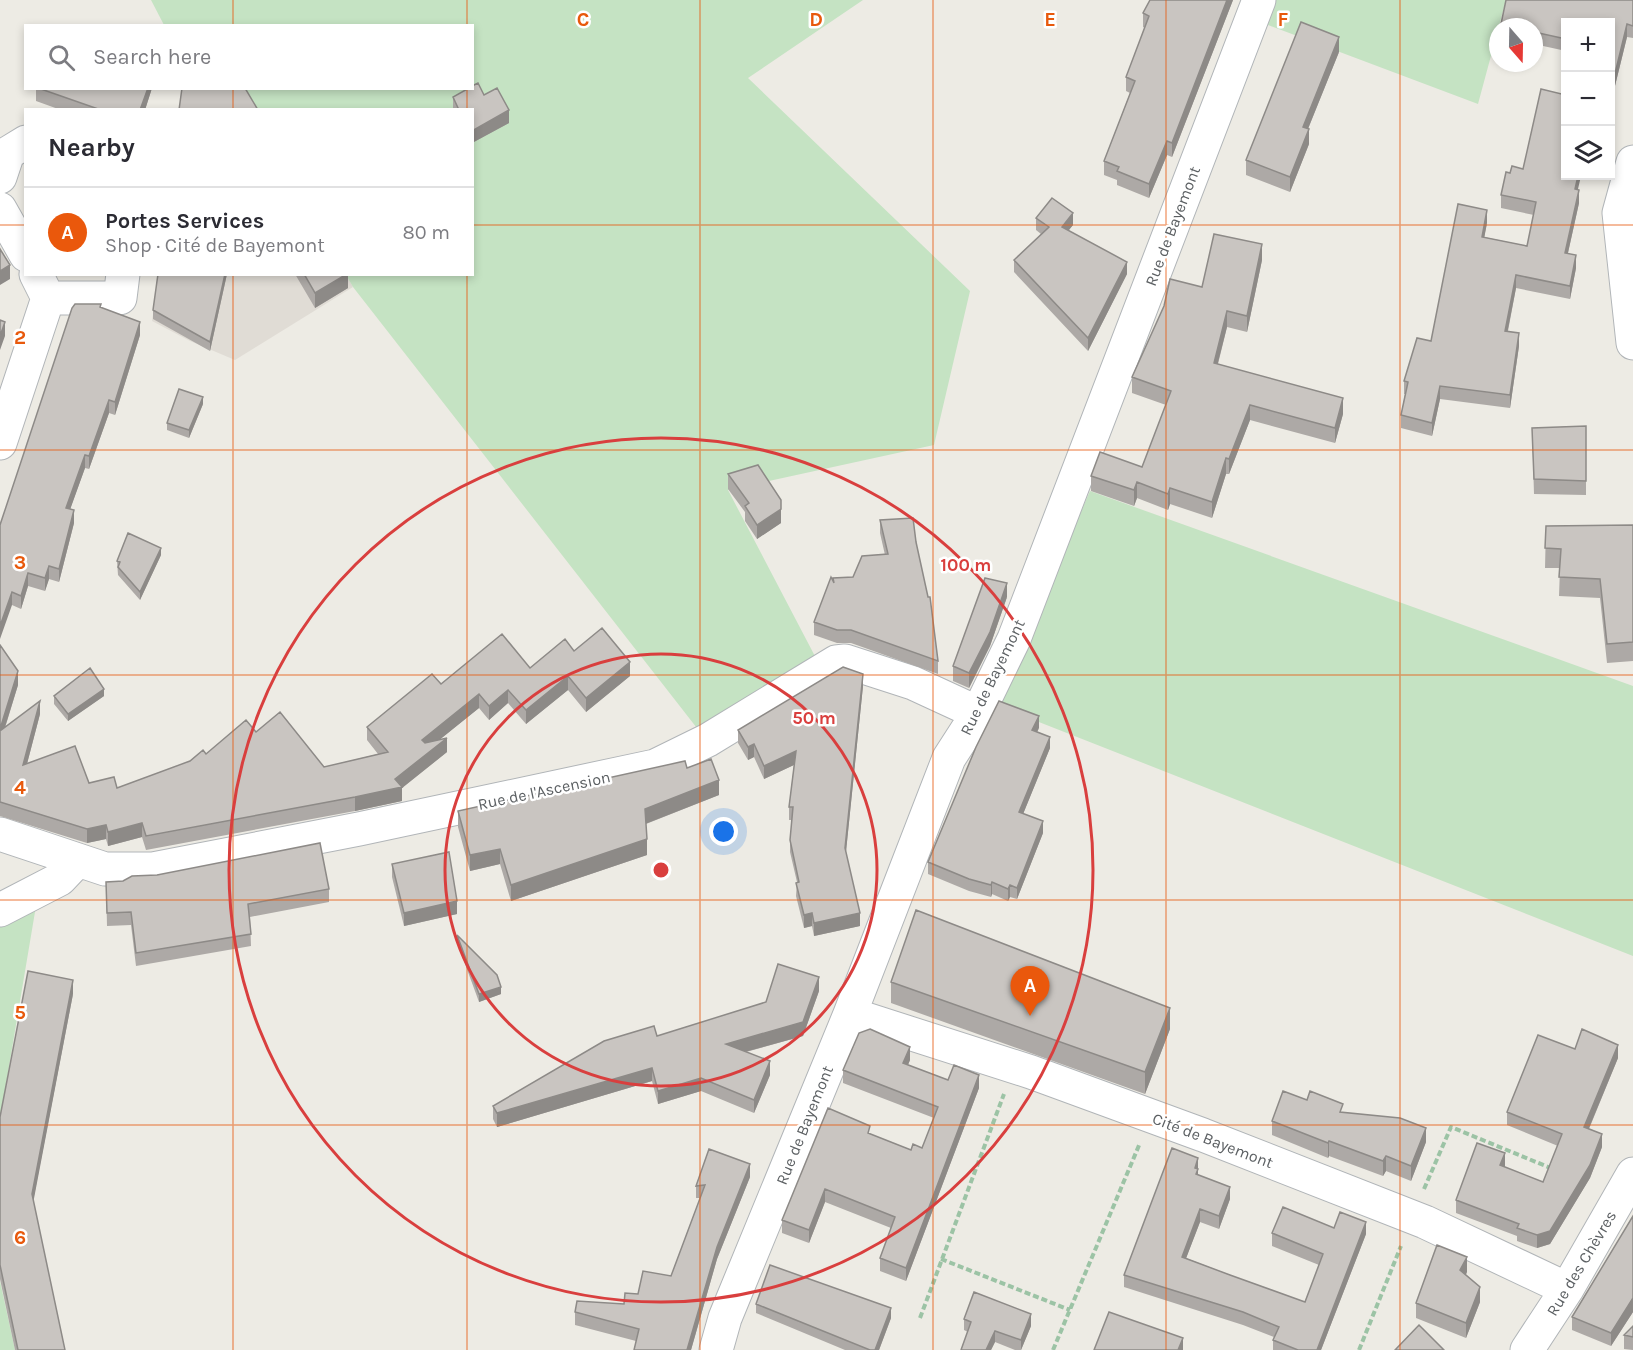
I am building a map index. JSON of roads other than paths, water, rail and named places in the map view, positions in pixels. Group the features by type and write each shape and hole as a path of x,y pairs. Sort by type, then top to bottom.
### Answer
{"street":[{"name":"Rue de Bayemont","path":"716,1350 725,1318 850,1014 950,758 978,713 1014,639 1259,0"},
{"path":"0,177 8,153 24,143"},
{"path":"1633,162 1619,213 1633,343"},
{"path":"0,209 24,251"},
{"path":"0,443 42,286 120,298 123,276"},
{"name":"Rue de l'Ascension","path":"0,834 105,869 153,869 359,829 655,766 708,740 836,662 845,661 892,675 978,713"},
{"path":"0,910 60,879 78,860"},
{"name":"Cité de Bayemont","path":"850,1014 1031,1072 1152,1116 1412,1217 1567,1289"},
{"name":"Rue des Chèvres","path":"1527,1350 1567,1289 1633,1174"}],"place":[{"name":"Portes Services","path":"1030,1016"}]}
